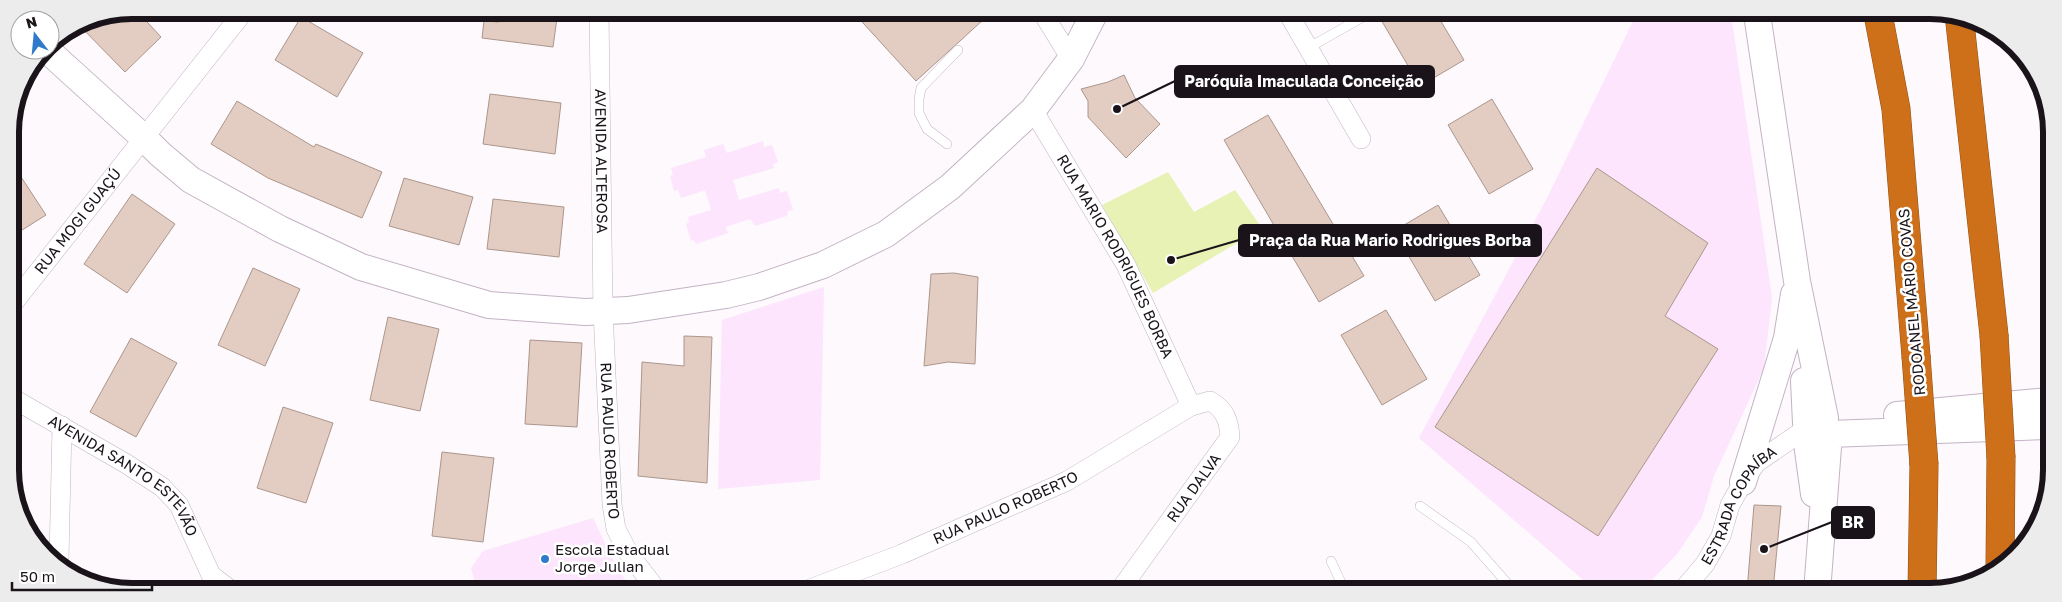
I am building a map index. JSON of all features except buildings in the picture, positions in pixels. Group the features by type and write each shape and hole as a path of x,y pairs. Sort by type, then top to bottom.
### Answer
{"highway":[{"name":"RODOANEL MÁRIO COVAS","path":"1879,19 1896,109 1916,356 1924,465 1922,583"},
{"path":"1959,23 1994,335 2001,458 2000,559"}],"street":[{"name":"RUA MOGI GUAÇÚ","path":"19,296 238,19"},
{"name":"AVENIDA ALTEROSA","path":"600,19 603,311"},
{"path":"1046,19 1071,59"},
{"path":"58,60 191,180 280,229 361,268 489,304 585,312 628,310 726,295 760,287 822,265 886,234 950,187 1033,110 1071,59 1091,19"},
{"path":"1291,19 1361,139"},
{"path":"1758,19 1797,281 1816,427 1821,552 1818,583"},
{"name":"RUA MARIO RODRIGUES BORBA","path":"1033,110 1126,265 1191,406"},
{"path":"1743,482 1787,338 1797,281"},
{"name":"RUA PAULO ROBERTO","path":"603,311 613,512 616,528 629,554 651,583"},
{"name":"RUA DALVA","path":"1125,583 1230,437 1229,424 1223,411 1217,405 1210,401 1191,406"},
{"name":"AVENIDA SANTO ESTEVÃO","path":"19,402 125,463 162,487 179,505 194,534 209,582"},
{"path":"1816,427 2043,402"},
{"name":"RUA PAULO ROBERTO","path":"827,583 902,554 1067,481 1191,406"},
{"path":"59,556 62,426"},
{"path":"1816,427 2043,426"},
{"name":"ESTRADA COPAÍBA","path":"1689,583 1706,564 1721,536 1730,505 1756,463 1816,427"}],"lane":[{"path":"1308,48 1359,19"},
{"path":"947,144 928,129 919,112 919,99 922,88 958,50"},
{"path":"1420,506 1471,542 1507,583"},
{"path":"1332,561 1342,583"}],"shaded area":[{"path":"1634,19 1732,19 1772,298 1764,368 1714,476 1702,517 1677,554 1649,583 1587,583 1419,438 1548,196"},
{"path":"763,141 764,147 772,145 778,162 773,164 774,168 733,180 739,200 779,188 780,193 787,191 793,210 788,211 787,216 755,226 750,219 726,227 728,233 696,244 694,240 691,241 686,224 689,222 688,217 711,210 705,190 681,198 678,190 674,191 670,176 673,175 671,168 706,157 704,150 723,144 727,153"},
{"path":"824,287 820,480 718,489 722,320"},
{"name":"Escola Estadual Jorge Julian","path":"593,518 618,570 628,583 475,583 471,568 483,551"}],"green space":[{"path":"1168,172 1194,212 1235,190 1262,228 1153,293 1102,205"}],"place":[{"name":"Paróquia Imaculada Conceição","path":"1117,109"},
{"name":"Praça da Rua Mario Rodrigues Borba","path":"1171,260"},
{"name":"BR","path":"1764,549"},
{"name":"Escola Estadual Jorge Julian","path":"545,559"}]}
